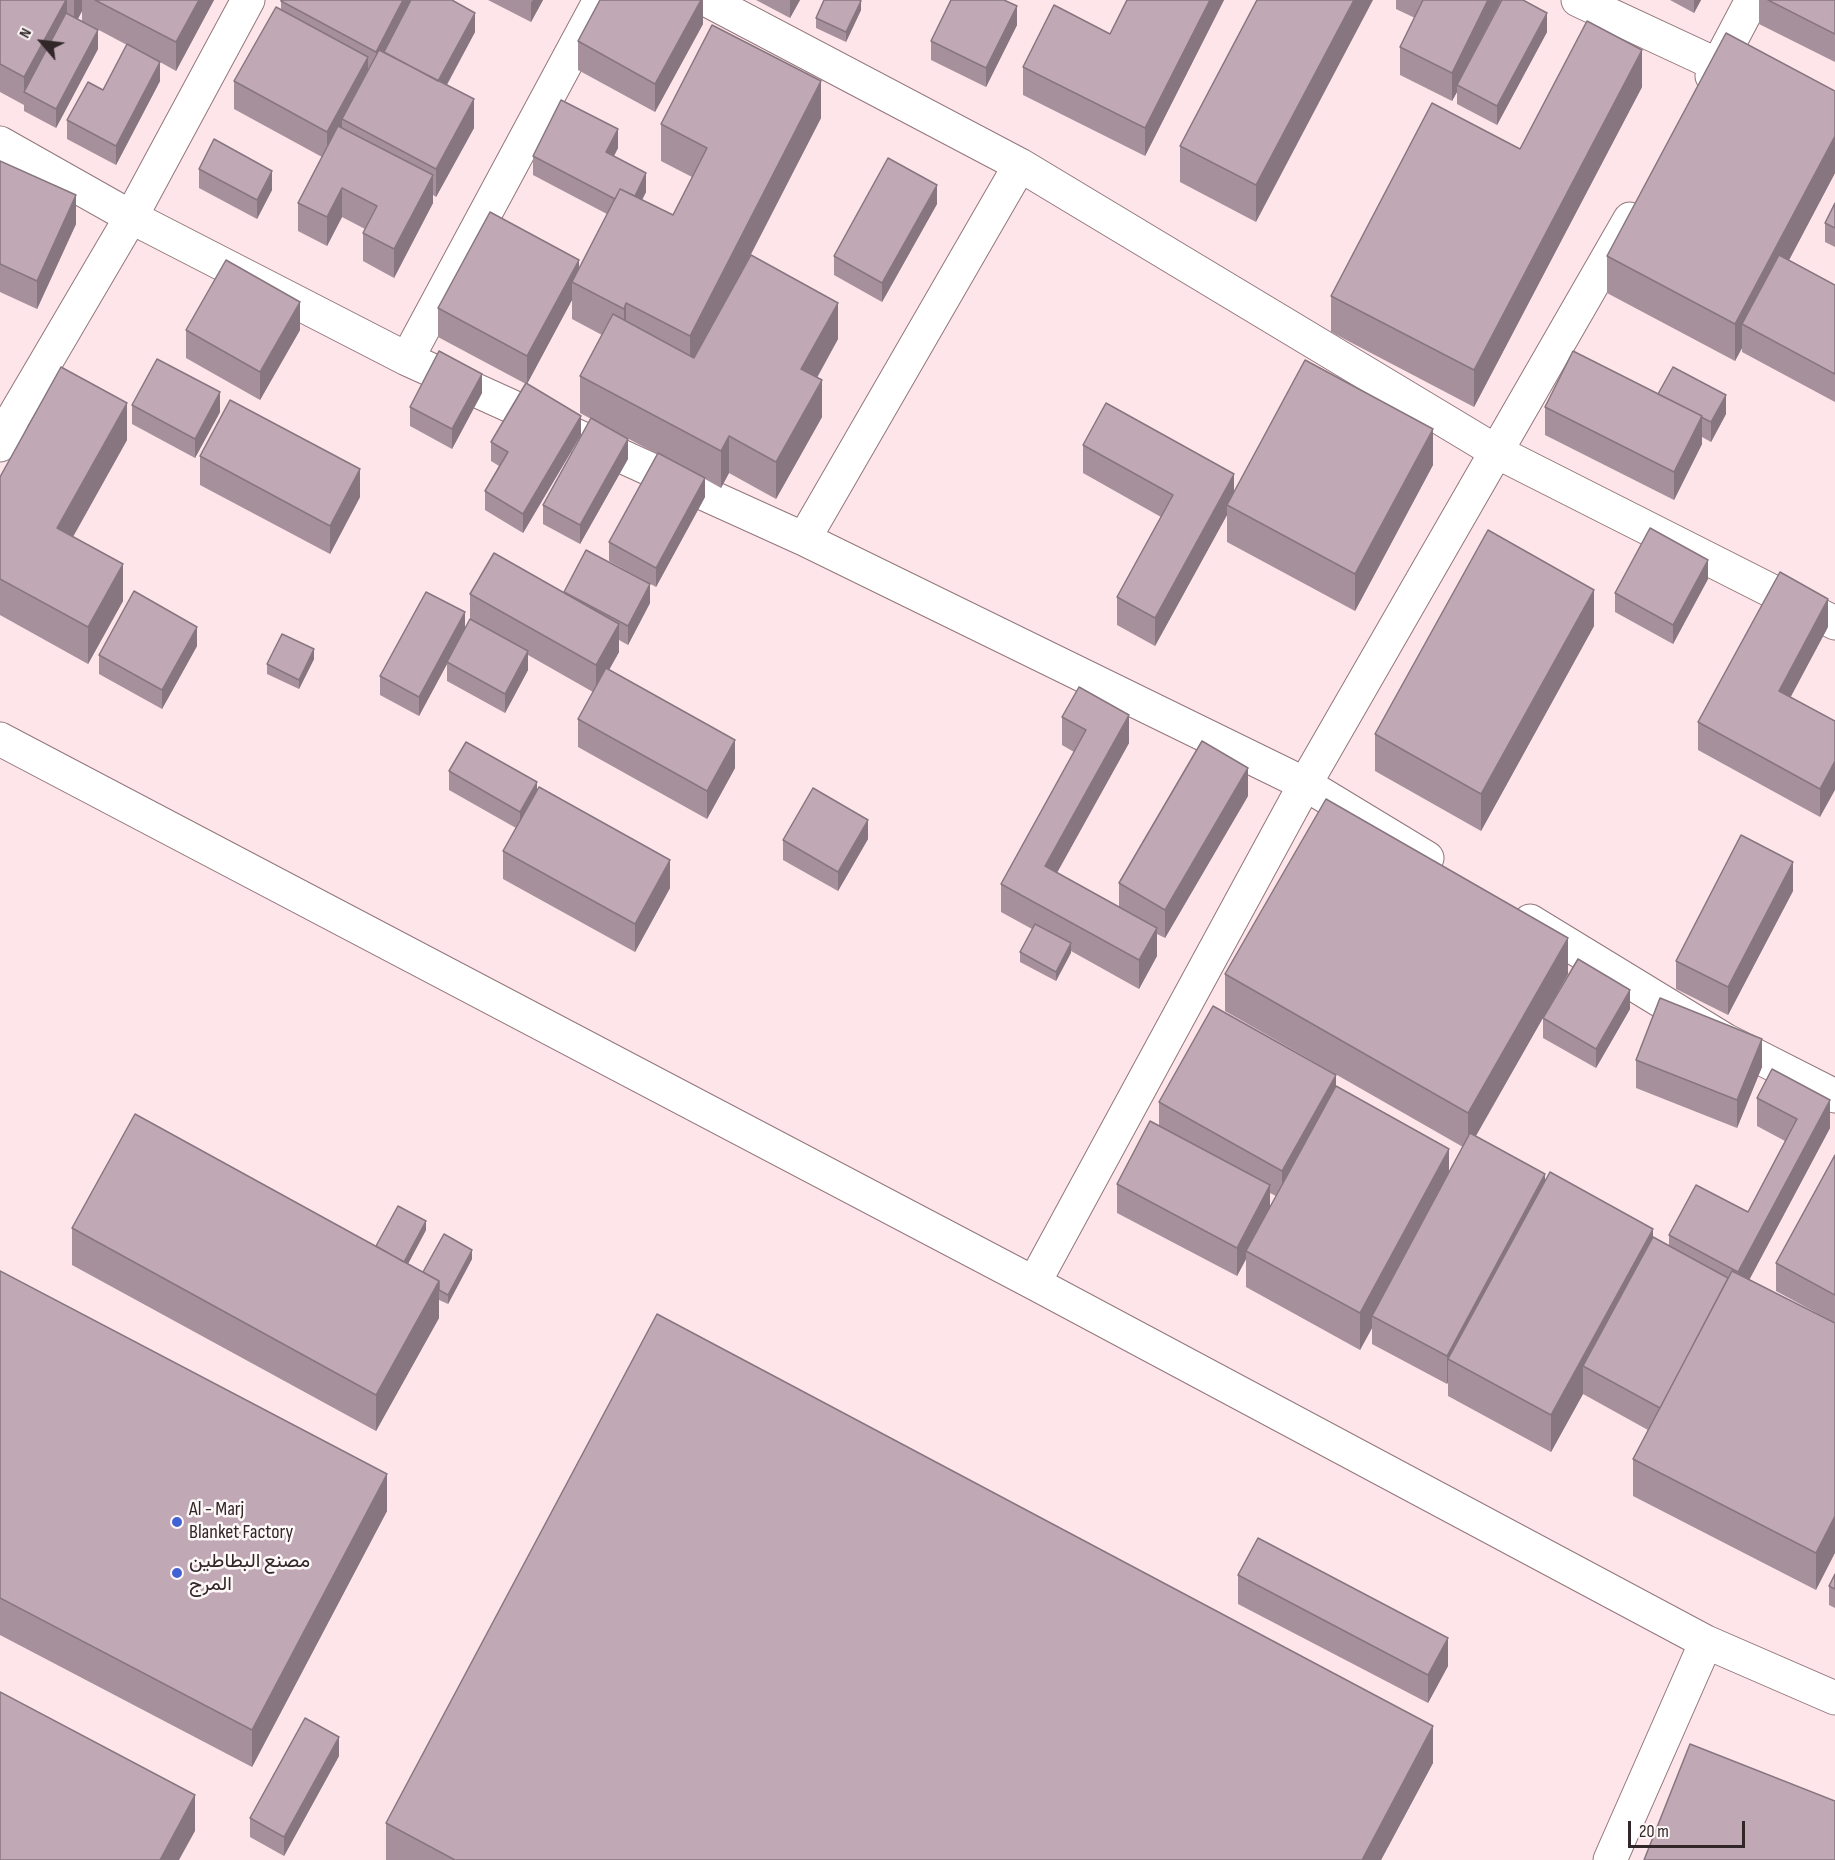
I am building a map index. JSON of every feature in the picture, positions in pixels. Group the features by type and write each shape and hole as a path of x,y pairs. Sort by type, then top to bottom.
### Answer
{"street":[{"path":"4,425 131,217 248,0"},
{"path":"407,359 600,0"},
{"path":"706,0 1020,165 1497,452 1835,623"},
{"path":"1578,0 1719,64 1761,86"},
{"path":"1695,105 1752,0"},
{"path":"0,143 131,217 407,359 804,539 1305,784 1455,875"},
{"path":"804,539 1020,165"},
{"path":"1034,1283 1305,784 1643,197"},
{"path":"0,739 1034,1283 1706,1642 1835,1698"},
{"path":"1505,906 1725,1040 1835,1096"},
{"path":"1610,1860 1706,1642"}],"building":[{"path":"0,0 66,0 24,77 0,64"},
{"path":"95,0 199,0 176,42"},
{"path":"281,0 403,0 376,52"},
{"path":"411,0 452,0 475,13 438,81 384,52"},
{"path":"600,0 701,0 655,84 578,41"},
{"path":"824,0 861,1 846,32 816,18"},
{"path":"951,0 1004,0 1017,6 986,68 931,41"},
{"path":"1127,0 1210,0 1145,128 1023,67 1054,5 1110,34"},
{"path":"1257,0 1354,0 1256,185 1180,146"},
{"path":"1423,0 1488,0 1452,73 1400,47"},
{"path":"1502,0 1523,0 1547,13 1497,106 1457,85"},
{"path":"1768,0 1835,0 1835,34"},
{"path":"276,7 368,57 327,132 234,81"},
{"path":"66,13 98,30 56,109 24,92"},
{"path":"1587,21 1642,50 1474,370 1331,296 1432,103 1520,149"},
{"path":"712,25 821,81 690,336 626,303 624,309 572,282 620,189 673,215 707,148 661,124"},
{"path":"1726,33 1835,91 1835,136 1735,324 1607,256"},
{"path":"127,44 160,62 116,146 67,120 88,82 103,90"},
{"path":"379,50 474,99 436,169 342,119"},
{"path":"561,100 618,129 606,152 646,173 635,196 620,189 615,199 533,156"},
{"path":"338,126 433,175 394,249 363,233 377,206 342,188 327,217 298,203"},
{"path":"214,139 272,171 257,200 199,169"},
{"path":"888,158 937,185 882,283 834,256"},
{"path":"0,161 76,195 37,281 0,264"},
{"path":"1835,203 1835,228 1825,223"},
{"path":"490,212 579,260 527,356 438,308"},
{"path":"751,255 838,303 801,369 822,380 776,462 729,436 721,451 580,376 613,314 694,358"},
{"path":"1779,255 1835,285 1835,374 1742,324"},
{"path":"226,260 300,302 260,372 186,330"},
{"path":"439,351 482,374 452,429 410,407"},
{"path":"1573,351 1702,416 1674,472 1545,407"},
{"path":"157,359 220,392 195,439 132,405"},
{"path":"1305,360 1433,429 1355,574 1227,505"},
{"path":"61,367 127,403 57,528 123,564 88,627 0,579 0,477"},
{"path":"1673,367 1726,395 1711,422 1658,394"},
{"path":"526,383 581,416 523,514 485,491 508,452 491,442"},
{"path":"230,400 360,469 330,526 200,456"},
{"path":"1106,403 1234,474 1155,618 1117,597 1173,495 1083,445"},
{"path":"591,418 628,439 580,525 543,505"},
{"path":"658,453 705,478 656,568 609,542"},
{"path":"1650,528 1708,560 1673,625 1615,593"},
{"path":"1488,530 1594,590 1481,794 1375,734"},
{"path":"586,550 650,584 628,626 564,592"},
{"path":"494,553 619,624 596,665 470,594"},
{"path":"1780,572 1828,599 1779,691 1835,721 1835,761 1820,789 1698,722"},
{"path":"134,591 197,627 162,690 99,655"},
{"path":"426,592 465,612 419,697 380,676"},
{"path":"470,619 528,651 505,694 447,662"},
{"path":"282,634 314,649 299,680 267,664"},
{"path":"606,668 735,740 707,791 578,719"},
{"path":"1079,687 1129,715 1045,866 1157,928 1139,960 1001,884 1086,730 1062,717"},
{"path":"1202,741 1248,768 1165,910 1119,883"},
{"path":"466,742 537,782 520,812 449,771"},
{"path":"539,787 670,860 635,924 503,851"},
{"path":"813,788 868,820 838,872 783,840"},
{"path":"1326,799 1568,938 1468,1113 1225,974"},
{"path":"1741,835 1793,862 1728,987 1676,961"},
{"path":"1035,924 1071,943 1056,972 1020,952"},
{"path":"1578,959 1630,990 1596,1049 1543,1018"},
{"path":"1660,998 1762,1039 1737,1100 1636,1060"},
{"path":"1213,1006 1336,1075 1282,1171 1159,1102"},
{"path":"1772,1069 1830,1100 1738,1272 1669,1235 1696,1185 1748,1212 1797,1119 1757,1098"},
{"path":"1336,1086 1449,1149 1360,1313 1246,1251"},
{"path":"135,1114 439,1281 376,1395 72,1228"},
{"path":"1150,1121 1270,1185 1237,1248 1117,1184"},
{"path":"1470,1133 1545,1174 1447,1356 1372,1316"},
{"path":"1835,1155 1835,1295 1776,1263"},
{"path":"1550,1172 1653,1229 1551,1415 1448,1359"},
{"path":"398,1206 426,1221 404,1262 376,1246"},
{"path":"444,1234 472,1250 448,1295 439,1290 439,1281 423,1272"},
{"path":"1653,1237 1728,1278 1660,1408 1583,1366"},
{"name":"مصنع البطاطين المرج","path":"0,1271 387,1474 252,1730 0,1598"},
{"path":"1732,1271 1835,1323 1835,1516 1816,1553 1633,1459"},
{"path":"657,1314 1433,1726 1362,1860 455,1860 386,1823"},
{"path":"1258,1538 1448,1638 1428,1675 1238,1575"},
{"path":"1835,1574 1835,1589 1829,1586"},
{"path":"0,1692 195,1795 160,1860 0,1860"},
{"path":"305,1718 339,1737 284,1837 250,1818"},
{"path":"1690,1744 1835,1801 1835,1860 1644,1860"}],"place":[{"name":"Al - Marj Blanket Factory","path":"177,1522"},
{"name":"مصنع البطاطين المرج","path":"177,1573"}]}
